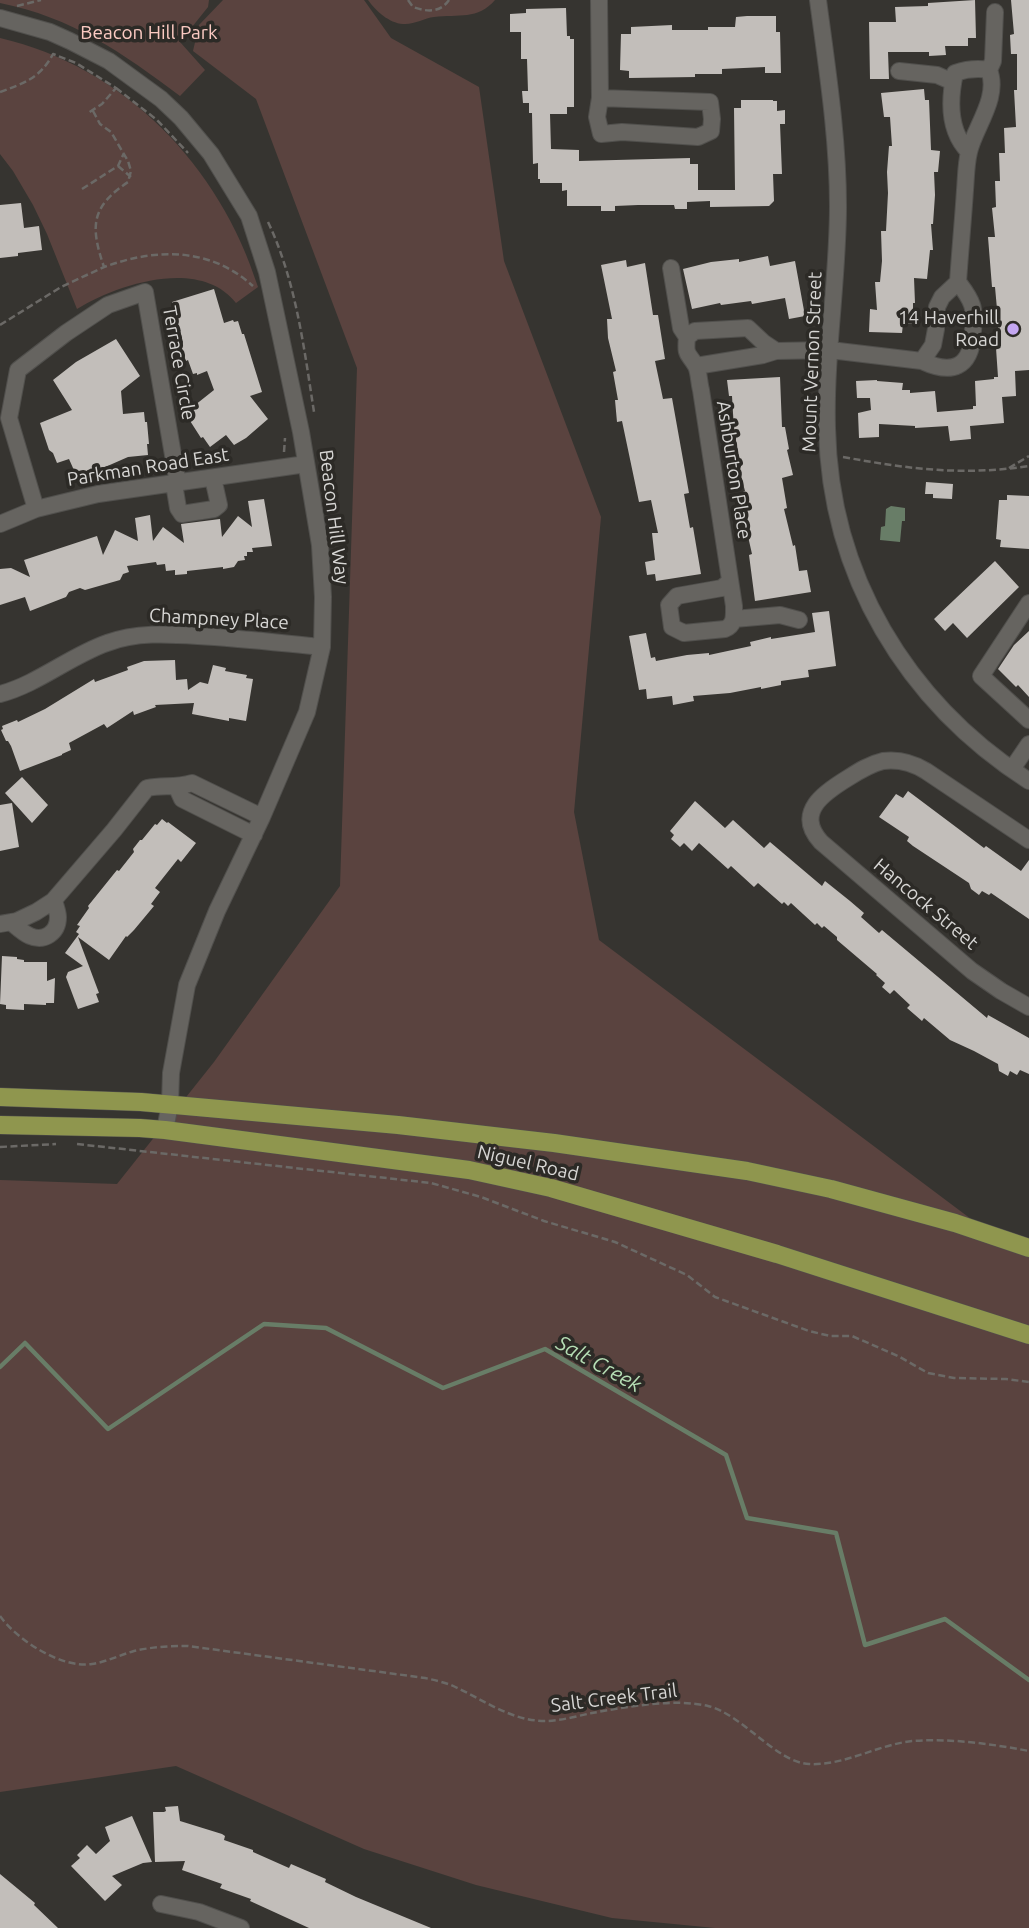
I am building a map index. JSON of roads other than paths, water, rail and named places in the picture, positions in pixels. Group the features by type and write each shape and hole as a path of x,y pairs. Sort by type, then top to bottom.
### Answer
{"main road":[{"name":"Niguel Road","path":"0,1097 170,1104 398,1125 554,1143 747,1171 831,1189 955,1223 1029,1248"},
{"name":"Niguel Road","path":"0,1125 165,1130 469,1170 551,1188 777,1254 1029,1335"}],"street":[{"path":"599,0 600,98 597,117 601,134 622,132 698,137 711,131 710,102 600,98"},
{"name":"Mount Vernon Street","path":"818,0 837,169 837,257 827,427 830,476 839,522 862,589 902,661 954,724 989,753 1028,779"},
{"path":"989,70 993,61 995,12"},
{"name":"Beacon Hill Way","path":"0,18 50,32 109,61 161,99 211,154 249,216 267,272 320,545 322,647 307,712 187,985 171,1073 170,1104 165,1130"},
{"path":"969,152 962,145 952,122 953,82 956,73 964,70 989,70"},
{"path":"922,360 933,345 937,307 958,282 969,152 988,104 992,86 989,70"},
{"path":"899,71 937,75 953,82"},
{"name":"Ashburton Place","path":"671,268 681,328 687,337 686,348 689,358 696,366 734,619"},
{"path":"696,366 776,351 830,350 922,360 935,367 948,369 960,365 968,358 972,346 974,309 958,282"},
{"name":"Terrace Circle","path":"36,509 9,418 19,370 66,333 108,305 145,292 176,484"},
{"path":"687,337 695,331 748,328 776,351"},
{"name":"Parkman Road East","path":"0,524 36,509 98,494 306,464"},
{"path":"176,484 178,508 182,514 214,509 219,505 213,478"},
{"path":"730,581 722,588 677,596 669,605 672,627 684,633 725,629 730,627 734,619 780,615 799,620"},
{"path":"1029,603 981,676 1029,720"},
{"name":"Champney Place","path":"0,694 46,674 84,652 138,635 225,637 322,647"},
{"path":"1012,769 1029,744"},
{"name":"Hancock Street","path":"1029,840 919,766 898,761 872,764 827,791 817,800 811,818 814,831 821,842 972,971 1029,1007"},
{"path":"6,923 36,912 54,900 147,788 164,785 177,788 192,783 262,817"},
{"path":"177,788 182,799 254,835"},
{"path":"6,923 30,936 39,939 46,937 55,930 57,923 54,900"},
{"path":"161,1903 199,1912 241,1928"}],"waterway":[{"name":"Salt Creek","path":"0,1367 25,1343 108,1429 264,1324 326,1328 443,1388 545,1349 726,1455 747,1518 836,1533 865,1645 945,1619 1029,1680"}],"place":[{"name":"14 Haverhill Road","path":"1013,329"}],"park label":[{"name":"Beacon Hill Park","path":"149,33"}]}
